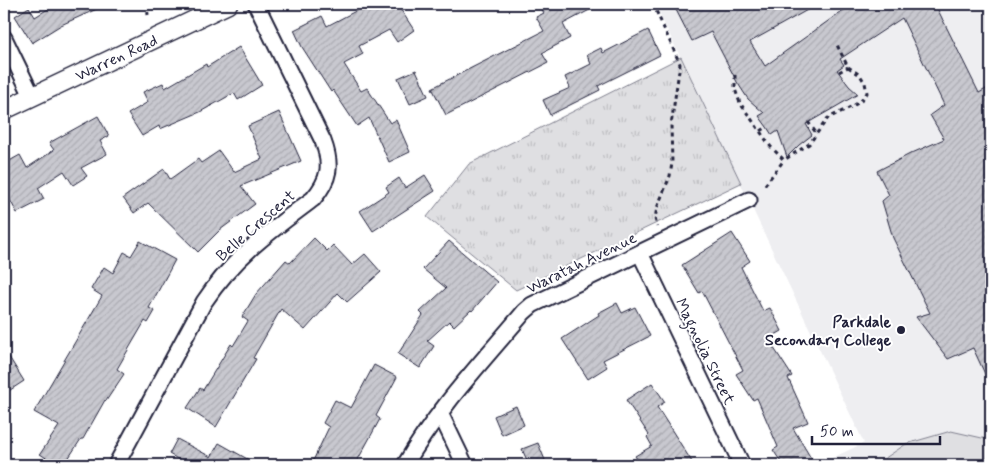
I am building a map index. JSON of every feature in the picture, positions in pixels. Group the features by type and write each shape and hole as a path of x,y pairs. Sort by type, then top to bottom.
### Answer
{"street":[{"name":"Warren Road","path":"4,110 228,4"},
{"name":"Belle Crescent","path":"116,465 204,302 216,284 244,252 312,199 321,189 327,178 329,161 323,141 256,4"},
{"path":"4,38 32,96"},
{"name":"Waratah Avenue","path":"405,465 440,413 524,312 532,305 749,200"},
{"name":"Magnolia Street","path":"640,252 742,465"},
{"path":"440,413 465,465"}],"path":[{"path":"147,4 148,15"},
{"path":"653,4 680,64 671,125 672,163 670,176 657,208 656,218 661,242"},
{"path":"765,185 784,160 810,144 828,118 861,101 866,94 865,83 860,75 848,67 836,43"},
{"path":"839,72 848,67"},
{"path":"735,75 734,89 740,103 771,147 784,160"},
{"path":"808,122 817,134"},
{"path":"761,131 767,127"}],"shaded area":[{"name":"Parkdale Secondary College","path":"655,4 991,4 991,465 817,465 864,443"}],"green space":[{"path":"681,57 741,183 516,290 427,217 469,164"},
{"path":"951,431 991,440 991,465 875,465 906,444"}],"building":[{"path":"56,4 108,4 61,25 32,43 15,16 29,7 35,17"},
{"path":"369,4 397,4 414,30 397,42 389,30 359,46 363,54 344,64 361,91 367,88 390,123 396,120 410,152 389,162 369,118 357,126 333,90 331,92 302,47 294,30 322,16 327,26"},
{"path":"539,4 601,4 563,24 570,38 542,53 548,63 446,115 432,88 544,31 536,17 544,13"},
{"path":"673,4 818,4 750,42 765,66 852,4 935,4 979,93 991,86 991,387 973,348 948,359 916,317 930,313 893,238 882,201 889,195 877,171 944,139 930,115 944,105 902,18 840,59 844,65 837,70 849,86 858,94 806,124 812,135 787,157 778,131 772,135 759,116 764,113 748,99 711,32 692,41"},
{"path":"648,30 660,55 598,86 600,90 550,115 543,100 570,88 565,77 591,64 587,55 601,48 603,53"},
{"path":"239,47 262,85 238,100 234,93 200,112 160,129 159,126 142,136 128,114 148,102 143,92 163,83 165,88 206,64 207,67"},
{"path":"416,70 428,96 410,104 398,78"},
{"path":"279,112 301,161 241,186 255,204 220,230 198,252 148,203 134,213 123,198 164,169 170,179 198,159 201,163 219,151 234,172 262,159 248,126"},
{"path":"98,116 109,136 100,141 107,154 81,168 87,176 73,185 64,171 38,188 44,199 17,213 4,189 4,164 20,155 27,168 54,150 49,143"},
{"path":"425,175 435,191 373,231 360,211 389,192 386,187 399,178 405,188"},
{"path":"732,233 750,261 741,267 763,311 770,308 782,331 768,339 792,376 788,378 808,422 793,428 815,465 783,465 773,450 778,447 757,398 753,400 736,374 743,370 702,291 699,293 682,265"},
{"path":"314,238 327,251 333,245 352,265 365,254 381,272 347,302 338,293 305,330 281,309 253,358 256,359 216,427 187,408 200,388 203,390 231,344 233,346 248,321 242,317 256,294 286,260 290,263"},
{"path":"140,241 175,260 149,308 155,311 148,323 145,321 117,369 124,374 105,400 83,439 81,439 64,465 57,465 40,454 59,426 34,412 102,296 91,289 104,267 113,273 124,252 131,256"},
{"path":"449,241 497,282 472,311 454,326 449,321 427,341 434,346 420,368 398,354 423,315 420,312 446,288 423,269"},
{"path":"617,303 622,313 635,307 650,336 603,360 607,367 588,379 562,339 599,315 598,313"},
{"path":"4,349 24,381 4,394"},
{"path":"374,365 397,377 376,416 380,419 355,465 311,465 329,427 323,423 335,400 351,408"},
{"path":"652,383 665,402 657,407 694,465 641,465 635,456 652,446 647,437 649,435 626,400"},
{"path":"516,406 524,425 502,435 494,416"},
{"path":"177,439 211,457 219,443 258,465 188,465 169,454"},
{"path":"538,443 547,465 529,465 522,449"}],"place":[{"name":"Parkdale Secondary College","path":"901,330"}]}
